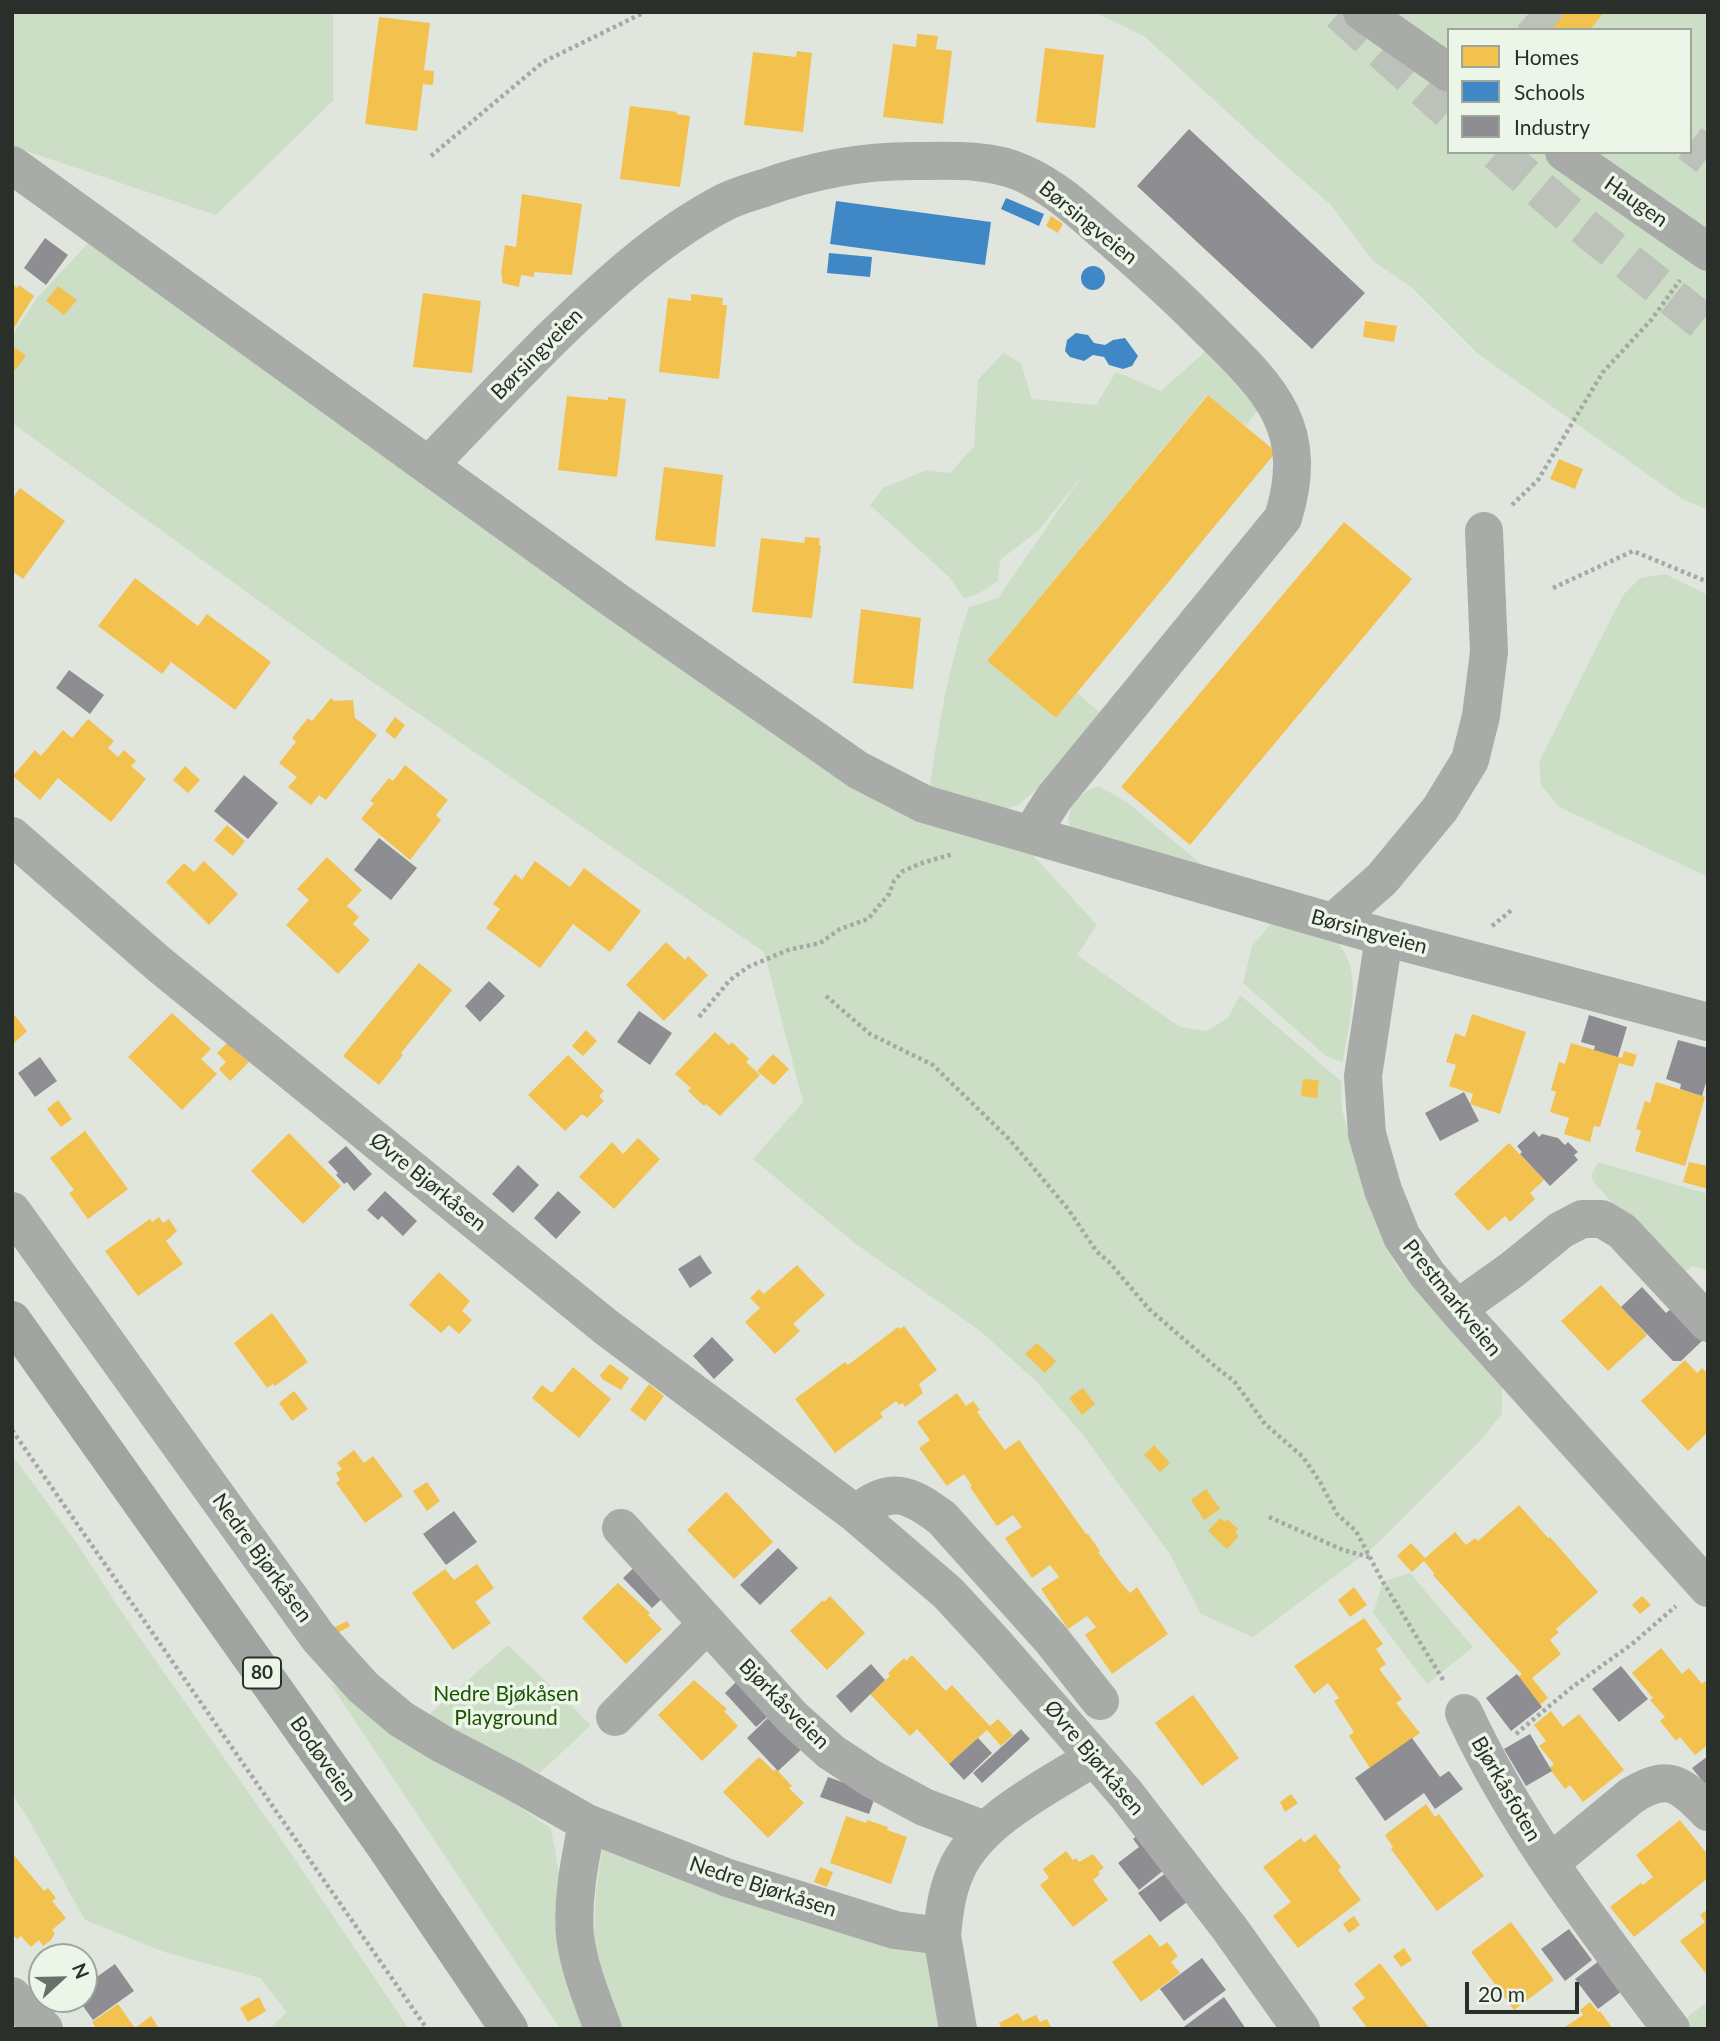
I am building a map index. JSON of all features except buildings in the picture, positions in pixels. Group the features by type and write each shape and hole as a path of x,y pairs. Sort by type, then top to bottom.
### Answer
{"main road":[{"name":"Bodøveien","path":"12,1320 383,1843 509,2029"}],"street":[{"path":"1362,12 1447,71"},
{"name":"Haugen","path":"1567,154 1703,249"},
{"name":"Børsingveien","path":"429,465 505,385 616,278 691,222 728,200 819,170 898,161 960,161 997,166 1021,172 1041,183 1065,198 1175,294 1248,369 1274,401 1289,434 1293,467 1290,495 1283,518 1054,798 1031,834"},
{"name":"Børsingveien","path":"12,165 616,601 859,770 924,804 1384,937 1708,1022"},
{"path":"1333,922 1382,878 1440,809 1470,760 1481,716 1489,652 1485,531"},
{"name":"Øvre Bjørkåsen","path":"12,836 160,965 606,1327 856,1514 948,1593 1126,1794 1222,1918 1301,2029"},
{"name":"Prestmarkveien","path":"1384,937 1363,1076 1367,1134 1383,1190 1402,1237 1427,1274 1708,1588"},
{"name":"Nedre Bjørkåsen","path":"12,1211 318,1637 363,1688 401,1719 587,1824 728,1878 895,1930 942,1936"},
{"path":"1457,1308 1513,1269 1561,1230 1582,1219 1602,1219 1622,1231 1708,1323"},
{"name":"Øvre Bjørkåsen","path":"856,1514 874,1500 899,1495 926,1506 942,1518 1051,1639 1100,1701"},
{"name":"Bjørkåsveien","path":"621,1528 793,1718 831,1752 924,1807 985,1830"},
{"path":"615,1717 707,1624"},
{"name":"Bjørkåsfoten","path":"1464,1713 1484,1756 1528,1830 1671,2029"},
{"path":"958,2029 942,1936 945,1905 955,1873 965,1853 985,1830 1008,1812 1093,1758"},
{"name":"Bjørkåsfoten","path":"1550,1863 1644,1788 1672,1784 1686,1789 1708,1812"},
{"path":"587,1824 576,1884 575,1936 587,1986 603,2029"},
{"path":"12,1996 44,2029"}],"path":[{"path":"431,156 544,62 645,12"},
{"path":"1485,531 1538,480 1603,372 1652,319 1703,249"},
{"path":"1553,588 1633,551 1708,582"},
{"path":"699,1017 730,980 748,967 788,950 820,943 840,929 868,919 889,894 894,881 903,871 964,850"},
{"path":"826,996 870,1034 933,1065 1003,1132 1069,1209 1097,1252 1109,1262 1149,1309 1234,1381 1265,1423 1303,1457 1337,1514 1356,1531 1464,1713"},
{"path":"12,1430 427,2029"},
{"path":"1269,1517 1343,1550 1370,1558"},
{"path":"1484,1756 1668,1614"}],"green space":[{"path":"12,12 333,12 333,101 216,215 17,148 12,144"},
{"path":"1094,12 1708,12 1708,510 1682,499 1477,353 1411,287 1373,261 1331,205 1144,36"},
{"path":"91,240 866,794 912,819 1033,855 1097,925 1077,955 1180,1027 1206,1031 1228,1018 1240,995 1341,1081 1342,1109 1363,1191 1397,1267 1502,1384 1502,1414 1479,1442 1374,1547 1253,1637 1201,1614 1169,1553 1083,1435 1036,1381 979,1330 857,1245 753,1159 803,1102 764,952 348,665 12,423 12,336 37,298"},
{"path":"1208,349 1264,401 1246,426 1207,395 987,661 1056,718 1077,693 1104,716 1051,777 1018,805 999,811 930,787 945,695 969,607 998,598 1082,476 1038,531 1000,560 998,581 978,594 964,598 949,577 870,505 883,488 927,470 950,473 974,446 978,380 1003,353 1021,363 1032,399 1096,405 1116,372 1161,391"},
{"path":"1665,574 1708,595 1708,877 1559,807 1541,785 1539,762 1623,595 1640,578"},
{"path":"1099,786 1128,803 1201,864 1069,827 1070,812 1075,801"},
{"path":"1287,921 1329,935 1343,950 1350,965 1353,997 1343,1062 1326,1056 1243,983 1252,946 1270,925"},
{"path":"1598,1162 1708,1194 1708,1268 1706,1270 1692,1266 1679,1276 1596,1185 1591,1176"},
{"path":"12,1455 74,1539 409,2029 269,2029 287,2012 260,1978 164,1952 85,1920 12,1794"},
{"path":"1410,1573 1473,1647 1427,1684 1373,1613 1383,1582"},
{"name":"Nedre Bjøkåsen Playground","path":"508,1645 591,1725 540,1773 426,1717"},
{"path":"329,1682 551,1828 587,2029 560,2029"},
{"path":"603,1842 926,1946 941,2029 620,2029 593,1955 596,1892"},
{"path":"1708,2001 1708,2029 1692,2029 1685,2019"}],"tunnel":[{"path":"1340,12 1447,109"},
{"path":"1530,12 1549,28"},
{"path":"1692,145 1708,157"},
{"path":"1499,154 1571,216 1708,326"}]}
